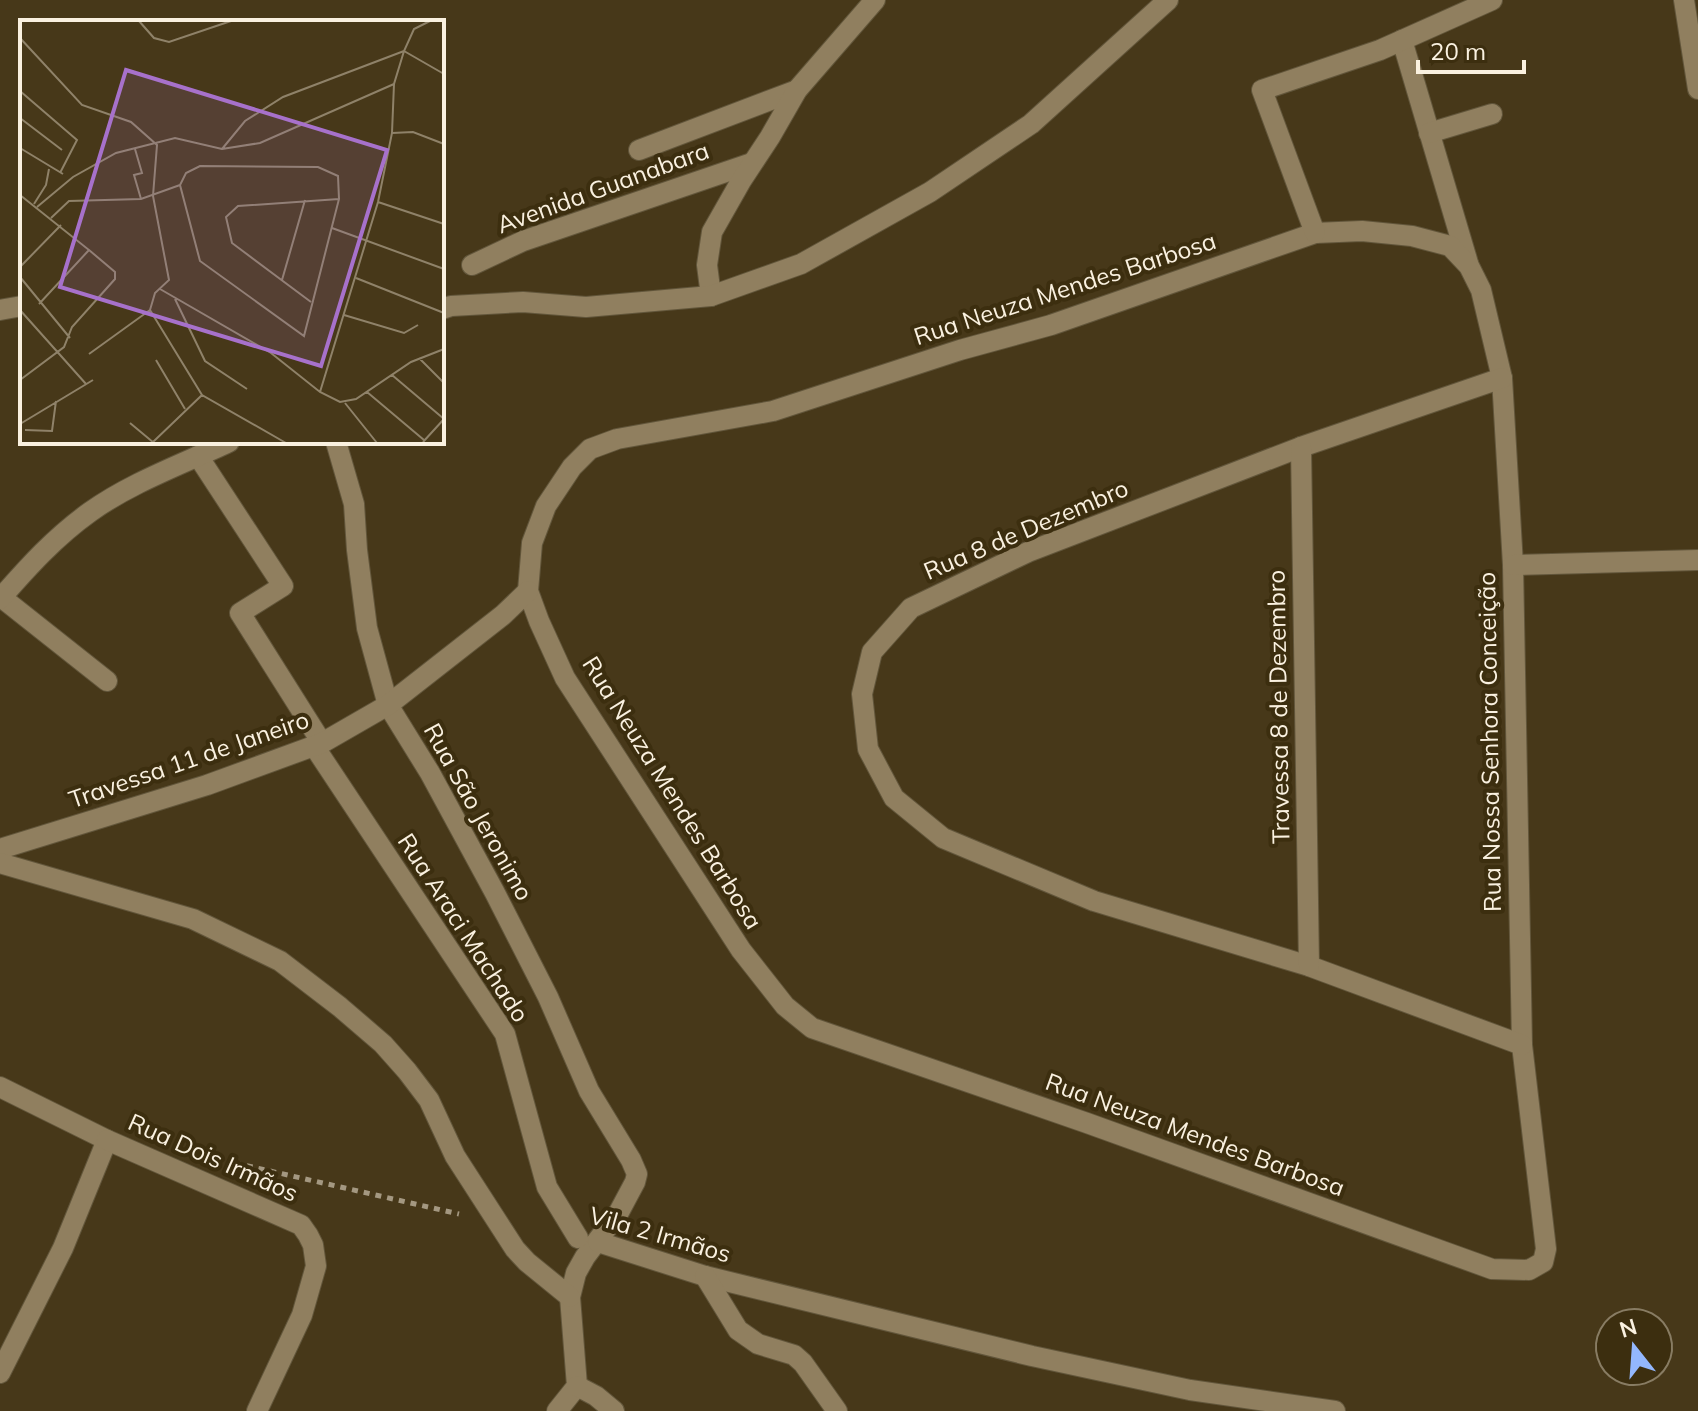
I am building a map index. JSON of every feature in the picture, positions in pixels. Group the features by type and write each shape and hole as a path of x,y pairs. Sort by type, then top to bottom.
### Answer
{"street":[{"path":"711,296 707,265 712,232 797,90 875,0"},
{"path":"444,308 523,302 586,307 711,296 801,264 930,192 1031,124 1168,0"},
{"path":"1315,233 1262,90 1380,50 1492,0"},
{"path":"1684,0 1698,89"},
{"path":"1402,40 1469,266"},
{"name":"Avenida Guanabara","path":"639,150 797,90"},
{"path":"1429,133 1492,114"},
{"name":"Avenida Guanabara","path":"472,265 523,241 752,163"},
{"name":"Rua Neuza Mendes Barbosa","path":"1450,246 1412,236 1362,231 1315,233 1051,325 960,350 773,411 617,439 590,449 572,467 546,506 532,543 528,591 565,678 741,950 785,1006 812,1028 1492,1269 1529,1270 1543,1262 1546,1249"},
{"name":"Rua Nossa Senhora Conceição","path":"1450,246 1469,266 1481,290 1502,378 1513,565 1522,1045 1546,1249"},
{"path":"0,310 20,306"},
{"name":"Rua 8 de Dezembro","path":"1502,378 1301,447 1028,552 911,608 872,652 862,694 868,749 894,798 943,838 1094,901 1309,966 1522,1045"},
{"path":"107,681 1,598 40,553 90,511 146,480 225,444"},
{"name":"Travessa 8 de Dezembro","path":"1301,447 1309,966"},
{"name":"Rua São Jeronimo","path":"339,450 354,504 367,628 388,705 430,773 495,893 548,997 589,1091 635,1169 635,1182 619,1212 588,1240"},
{"name":"Rua Araci Machado","path":"198,456 283,586 240,613 318,744 505,1034 547,1187 588,1240"},
{"path":"1513,565 1698,560"},
{"path":"388,705 503,615 528,591"},
{"name":"Travessa 11 de Janeiro","path":"0,849 207,785 318,744 388,705"},
{"path":"0,863 193,919 280,961 383,1044 407,1071 429,1100 455,1156 515,1249 570,1297"},
{"path":"0,1087 100,1136 63,1248 0,1373"},
{"name":"Rua Dois Irmãos","path":"100,1136 301,1225 313,1245 316,1266 302,1315 257,1411"},
{"path":"557,1411 577,1386 570,1297 588,1240"},
{"name":"Vila 2 Irmãos","path":"588,1240 705,1276 1032,1356 1190,1390 1324,1409"},
{"path":"705,1276 738,1330 758,1344 794,1355 837,1411"},
{"path":"577,1386 614,1411"}],"path":[{"path":"234,1163 498,1222"}]}
